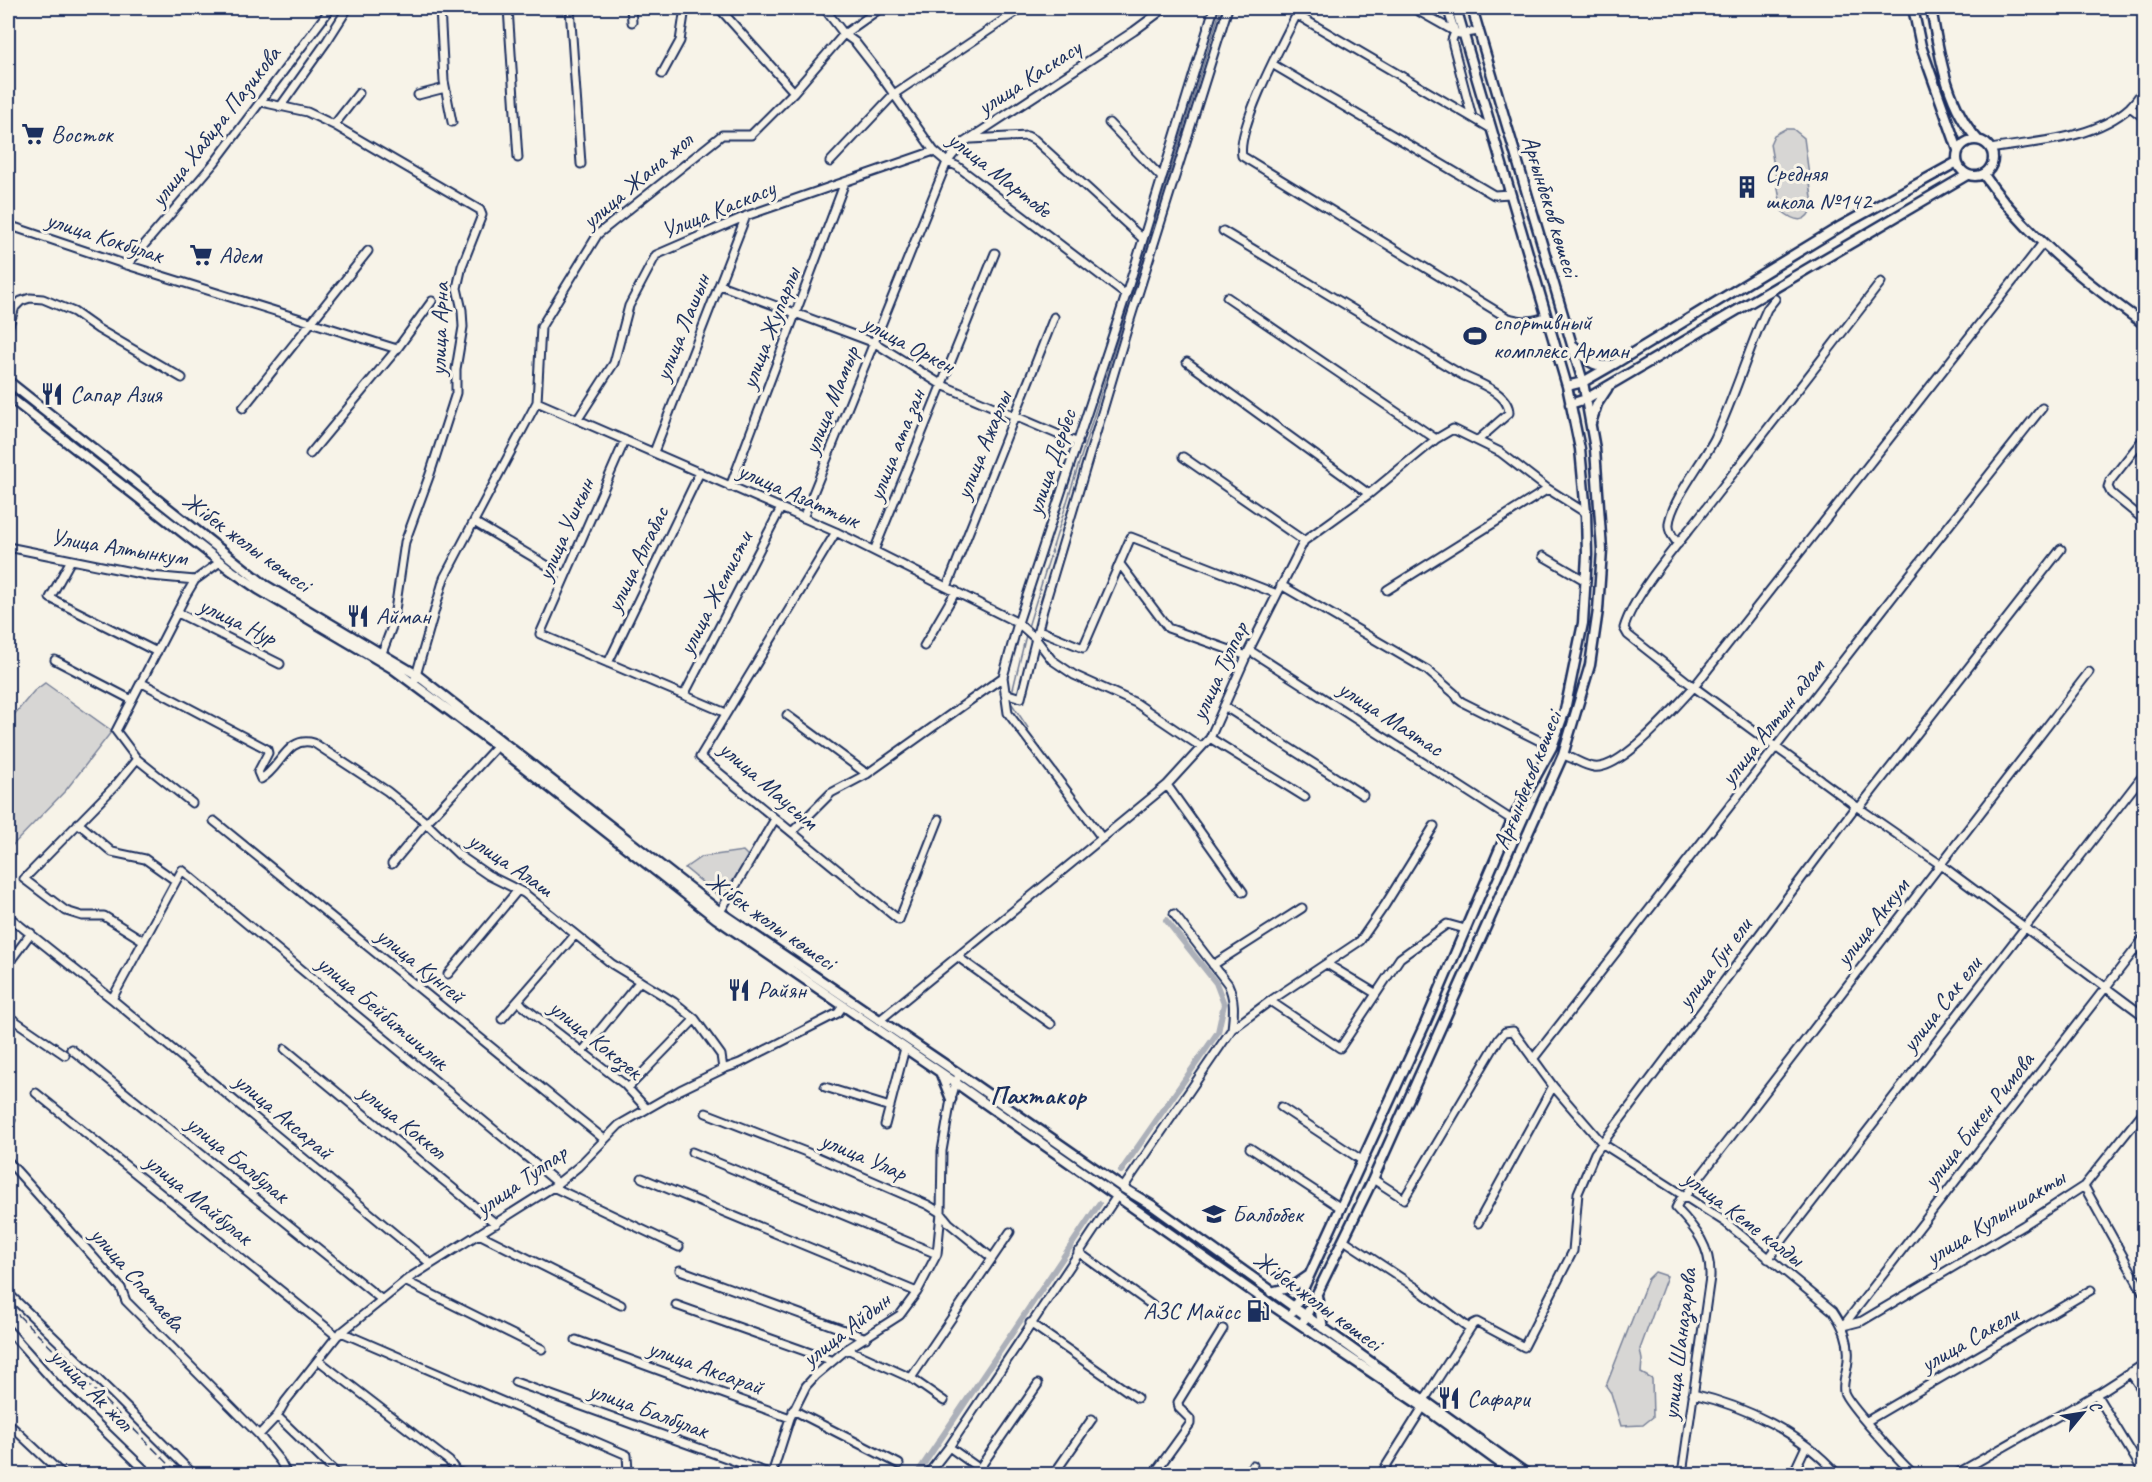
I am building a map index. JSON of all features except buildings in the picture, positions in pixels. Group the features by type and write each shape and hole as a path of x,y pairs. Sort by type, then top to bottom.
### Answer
{"main road":[{"name":"Арғынбеков көшесі","path":"1290,1318 1425,1024 1512,820 1552,747 1565,710 1583,623 1586,581 1586,513 1580,449 1567,386 1490,128 1459,33 1456,8"},
{"name":"Арғынбеков көшесі","path":"1302,1326 1372,1179 1563,755 1590,666 1598,610 1602,550 1595,449 1583,382 1472,8"},
{"path":"1913,8 1921,46 1958,150 1957,162 1960,170 1975,177 1984,175 1991,168 1994,158 1991,148 1968,130 1954,100 1944,69 1931,8"},
{"path":"1958,150 1966,142 1978,140"},
{"path":"1567,386 1583,382 1841,226 1957,162"},
{"path":"1570,404 1586,399 1967,175"},
{"path":"1984,175 1995,192 2043,243 2108,298 2145,324"},
{"path":"1572,345 1585,359 1596,366 1616,363"},
{"name":"Жібек жолы көшесі","path":"8,381 265,585 417,675 720,912 880,1020 1117,1196 1290,1318 1424,1404 1527,1474"},
{"path":"1590,424 1603,393 1616,381"},
{"name":"Жібек жолы көшесі","path":"8,396 220,562 258,589 392,668 497,746 717,919 939,1071 957,1078 1153,1206 1323,1328 1515,1474"},
{"path":"1425,1024 1438,1031"},
{"path":"939,1071 951,1099"},
{"path":"1271,1292 1292,1287 1310,1274"},
{"path":"1317,1295 1323,1328"}],"street":[{"name":"улица Хабира Пазикова","path":"128,265 215,162 331,8"},
{"path":"280,107 348,8"},
{"path":"440,8 446,88 452,122"},
{"path":"508,8 518,158"},
{"path":"570,8 581,164"},
{"path":"631,8 632,22"},
{"path":"662,74 680,41 686,8"},
{"path":"719,8 794,92"},
{"name":"улица Мартобе","path":"824,8 844,34 855,42 934,151 947,162 957,166 1126,296"},
{"name":"улица Жана жол","path":"413,684 444,578 537,402 541,327 598,234 722,135 751,135 794,92 844,34 881,8"},
{"path":"830,162 894,94 1022,8"},
{"name":"улица Каскасу","path":"947,162 963,143 1134,31 1165,8"},
{"name":"улица Дербес","path":"1003,678 1017,623 1126,296 1214,8"},
{"name":"улица Дербес","path":"1005,693 1021,698 1043,610 1129,323 1228,8"},
{"path":"1413,8 1459,33 1479,31"},
{"path":"1447,8 1459,33"},
{"path":"1490,128 1299,11 1272,64 1245,127 1241,149 1242,156 1247,161 1506,317 1523,323 1540,320 1547,316"},
{"path":"1459,33 1452,40 1472,117"},
{"path":"1272,64 1494,195 1510,194"},
{"path":"418,95 446,88"},
{"path":"1991,148 2061,138 2096,128 2130,107 2144,89"},
{"path":"334,125 359,93"},
{"name":"улица Арна","path":"261,102 307,112 334,125 480,210 482,215 462,266 457,288 463,327 456,369 456,393 405,542 393,624 382,653"},
{"path":"2130,107 2145,118"},
{"path":"1109,123 1162,178"},
{"path":"970,139 1028,136 1035,140 1143,239"},
{"name":"Улица Каскасу","path":"578,418 614,363 629,306 656,255 746,216 934,151"},
{"name":"улица Мамыр","path":"803,518 947,162"},
{"name":"улица Жупарлы","path":"730,487 845,182"},
{"name":"улица Лашын","path":"654,452 746,216"},
{"name":"улица Кокбулак","path":"8,225 397,349"},
{"path":"1223,231 1462,375 1497,393 1506,403 1509,413 1478,440"},
{"path":"1563,755 1592,768 1606,767 1641,742 1694,687 2043,243"},
{"path":"243,408 368,251"},
{"name":"улица ата зан","path":"874,551 995,253"},
{"path":"1881,282 1678,544 1640,596 1624,628 1628,635 1694,687 2145,1016"},
{"name":"улица Оркен","path":"720,285 875,343 942,385 1078,443"},
{"path":"1227,297 1436,439"},
{"path":"8,328 15,307 21,301 43,298 74,312 98,329 182,378"},
{"path":"1678,544 1671,534 1669,524 1673,512 1714,441 1759,327 1767,309 1775,299"},
{"path":"310,454 397,349 432,301"},
{"name":"улица Ажарлы","path":"947,587 1054,316"},
{"path":"1187,362 1369,494"},
{"name":"улица Азаттык","path":"537,402 836,532 956,591 1017,623 1036,639 1052,660 1074,675 1137,703 1201,747"},
{"name":"улица Алтын адам","path":"1533,1059 2042,408"},
{"name":"улица Тулпар","path":"880,1020 1167,785 1210,738 1276,594 1304,541 1369,494 1436,439 1453,429 1478,440 1500,452 1548,489 1586,513"},
{"path":"2145,438 2110,481 2108,487 2111,494 2145,520"},
{"name":"улица Ушкын","path":"608,663 540,634 625,440"},
{"path":"1183,457 1304,541"},
{"name":"улица Алгабас","path":"608,663 700,472"},
{"path":"1387,590 1548,489"},
{"name":"улица Жемисти","path":"684,695 781,508"},
{"path":"474,522 565,576"},
{"name":"улица Маусым","path":"836,532 700,757 898,920 939,819"},
{"path":"1039,630 1083,648 1131,537 1276,594"},
{"name":"Улица Алтынкум","path":"8,547 151,576 195,580 220,562"},
{"name":"улица Гун ели","path":"1469,1328 1477,1322 1524,1347 1573,1251 1578,1193 1595,1153 1858,807 2061,549"},
{"path":"1543,556 1586,581"},
{"path":"71,560 50,598 157,652"},
{"name":"улица Маятас","path":"1120,564 1168,628 1248,653 1512,820"},
{"path":"192,803 137,759 116,731 195,580"},
{"path":"1281,585 1427,670 1462,702 1552,747"},
{"path":"924,646 956,591"},
{"name":"улица Нур","path":"178,613 280,664"},
{"path":"55,660 132,700"},
{"path":"608,663 726,713"},
{"name":"улица Аккум","path":"1685,1196 2089,672"},
{"path":"792,832 831,793 867,774 1003,678 1008,713 1102,838"},
{"name":"улица Алаш","path":"142,683 267,749 268,753 258,771 261,779 296,742 306,740 387,791 426,823 459,855 541,905 612,964 674,1002 695,1018 721,1055 723,1069"},
{"path":"1224,706 1363,795"},
{"path":"787,714 867,774"},
{"path":"1210,738 1305,797"},
{"path":"393,864 426,823 497,746"},
{"path":"137,759 115,786 24,879 44,896 66,910 82,916 104,916 144,941"},
{"name":"улица Сак ели","path":"1768,1258 2145,774"},
{"path":"1167,785 1243,892"},
{"path":"720,912 775,819"},
{"name":"улица Кунгей","path":"214,821 604,1139"},
{"path":"78,823 112,852 145,859 176,881 112,999"},
{"path":"1123,1188 1232,1029 1360,941 1368,932 1434,826"},
{"name":"улица Бейбитшилик","path":"176,881 182,870 555,1185 679,1247"},
{"path":"448,974 518,890"},
{"path":"1214,965 1302,908"},
{"path":"1174,914 1228,984 1233,995 1232,1029"},
{"name":"улица Аксарай","path":"8,916 112,999 431,1264"},
{"path":"1270,1001 1340,1048 1400,958 1448,924 1465,929"},
{"path":"8,964 31,933"},
{"path":"502,1019 575,935"},
{"name":"улица Бикен Римова","path":"1843,1326 2145,938"},
{"path":"958,957 1051,1024"},
{"path":"1328,964 1376,993"},
{"path":"582,1052 640,981"},
{"name":"улица Кокозек","path":"519,1000 523,1006 628,1088 648,1109"},
{"name":"улица Тулпар","path":"259,1436 277,1416 285,1402 339,1334 405,1281 555,1185 578,1167 619,1125 723,1069 740,1063 838,1013 843,1006"},
{"path":"8,1016 65,1055"},
{"path":"628,1088 695,1018"},
{"name":"улица Кеме калды","path":"1372,1179 1404,1199 1499,1039 1505,1032 1514,1031 1553,1086 1603,1144 1725,1222 1833,1311 1843,1326 1847,1339 1849,1359 1844,1392 1855,1410 1914,1474"},
{"name":"улица Балбулак","path":"71,1048 382,1300"},
{"path":"885,1125 905,1048"},
{"name":"улица Коккол","path":"285,1049 495,1224"},
{"name":"улица Айдын","path":"771,1474 793,1410 806,1386 847,1349 900,1315 917,1292 937,1254 941,1213 942,1150 957,1078"},
{"path":"1478,1223 1553,1086"},
{"path":"825,1087 890,1107"},
{"name":"улица Майбулак","path":"36,1093 339,1334"},
{"path":"1281,1107 1363,1161"},
{"name":"улица Кулыншакты","path":"1843,1326 1862,1321 2024,1226 2084,1186 2145,1111"},
{"name":"улица Улар","path":"706,1113 806,1152 928,1205 941,1213 949,1223 992,1258"},
{"path":"1250,1148 1341,1208"},
{"path":"692,1152 937,1254"},
{"name":"улица Спатаева","path":"8,1161 121,1288 126,1301 259,1436 280,1461 287,1474"},
{"path":"642,1178 917,1292"},
{"path":"2084,1186 2145,1294"},
{"path":"928,1474 949,1447 1117,1196"},
{"name":"улица Шаназарова","path":"1682,1474 1710,1277 1710,1262 1697,1233 1676,1208 1685,1196"},
{"path":"911,1378 1010,1232"},
{"path":"479,1234 621,1305"},
{"path":"1344,1240 1415,1287 1469,1328 1380,1474"},
{"path":"1078,1252 1160,1311"},
{"path":"680,1270 866,1338"},
{"path":"405,1281 542,1349"},
{"name":"улица Сакели","path":"1867,1421 2091,1290"},
{"path":"8,1293 193,1474"},
{"path":"676,1305 833,1361"},
{"path":"1030,1323 1137,1398"},
{"path":"1154,1474 1190,1424 1188,1414 1179,1408 1180,1395 1223,1329"},
{"name":"улица Ак жол","path":"8,1330 56,1384 149,1474"},
{"name":"улица Балбулак","path":"339,1334 627,1455 627,1473"},
{"name":"улица Аксарай","path":"576,1340 790,1418"},
{"path":"847,1349 911,1378 944,1401"},
{"path":"318,1360 449,1461 456,1471 464,1474"},
{"path":"1956,1474 2145,1364"},
{"path":"2130,1372 2145,1393"},
{"name":"улица Балбулак","path":"515,1382 771,1474"},
{"path":"979,1469 1038,1384"},
{"path":"1693,1394 1719,1400 1776,1427 1806,1446 1837,1474"},
{"path":"2096,1394 2145,1473"},
{"path":"793,1410 899,1464"},
{"path":"277,1416 337,1474"},
{"path":"1054,1474 1092,1419"},
{"path":"8,1424 62,1474"},
{"path":"1793,1474 1806,1446"},
{"path":"949,1447 987,1474"},
{"path":"1247,1474 1253,1465"},
{"path":"627,1473 637,1474"}],"shaded area":[{"path":"1785,129 1793,129 1804,138 1813,205 1808,216 1801,220 1792,218 1782,211 1770,144 1774,135"},
{"path":"45,683 112,731 66,790 8,850 8,722 34,691"},
{"path":"743,851 750,858 725,901 685,868 701,857"},
{"path":"1655,1272 1667,1276 1640,1349 1641,1373 1652,1379 1653,1417 1643,1425 1621,1426 1611,1393 1606,1386 1648,1279"}],"waterway":[{"path":"1131,297 1221,8"},
{"path":"1028,627 1128,306"},
{"path":"1013,689 1026,635"},
{"path":"1012,704 1028,728"},
{"path":"1121,1171 1218,1032 1224,1004 1216,983 1166,920"},
{"path":"917,1474 1099,1204"}],"railway":[{"path":"8,1305 179,1474"}],"place":[{"name":"Восток","path":"33,134"},
{"name":"Средняя школа №142","path":"1747,187"},
{"name":"Адем","path":"201,255"},
{"name":"спортивный комплекс Арман","path":"1475,336"},
{"name":"Сапар Азия","path":"52,394"},
{"name":"Айман","path":"358,616"},
{"name":"Райян","path":"739,990"},
{"name":"Балбобек","path":"1214,1214"},
{"name":"АЗС Майсс","path":"1258,1311"},
{"name":"Сафари","path":"1449,1398"}],"district":[{"name":"Пахтакор","path":"1038,1095"}]}
